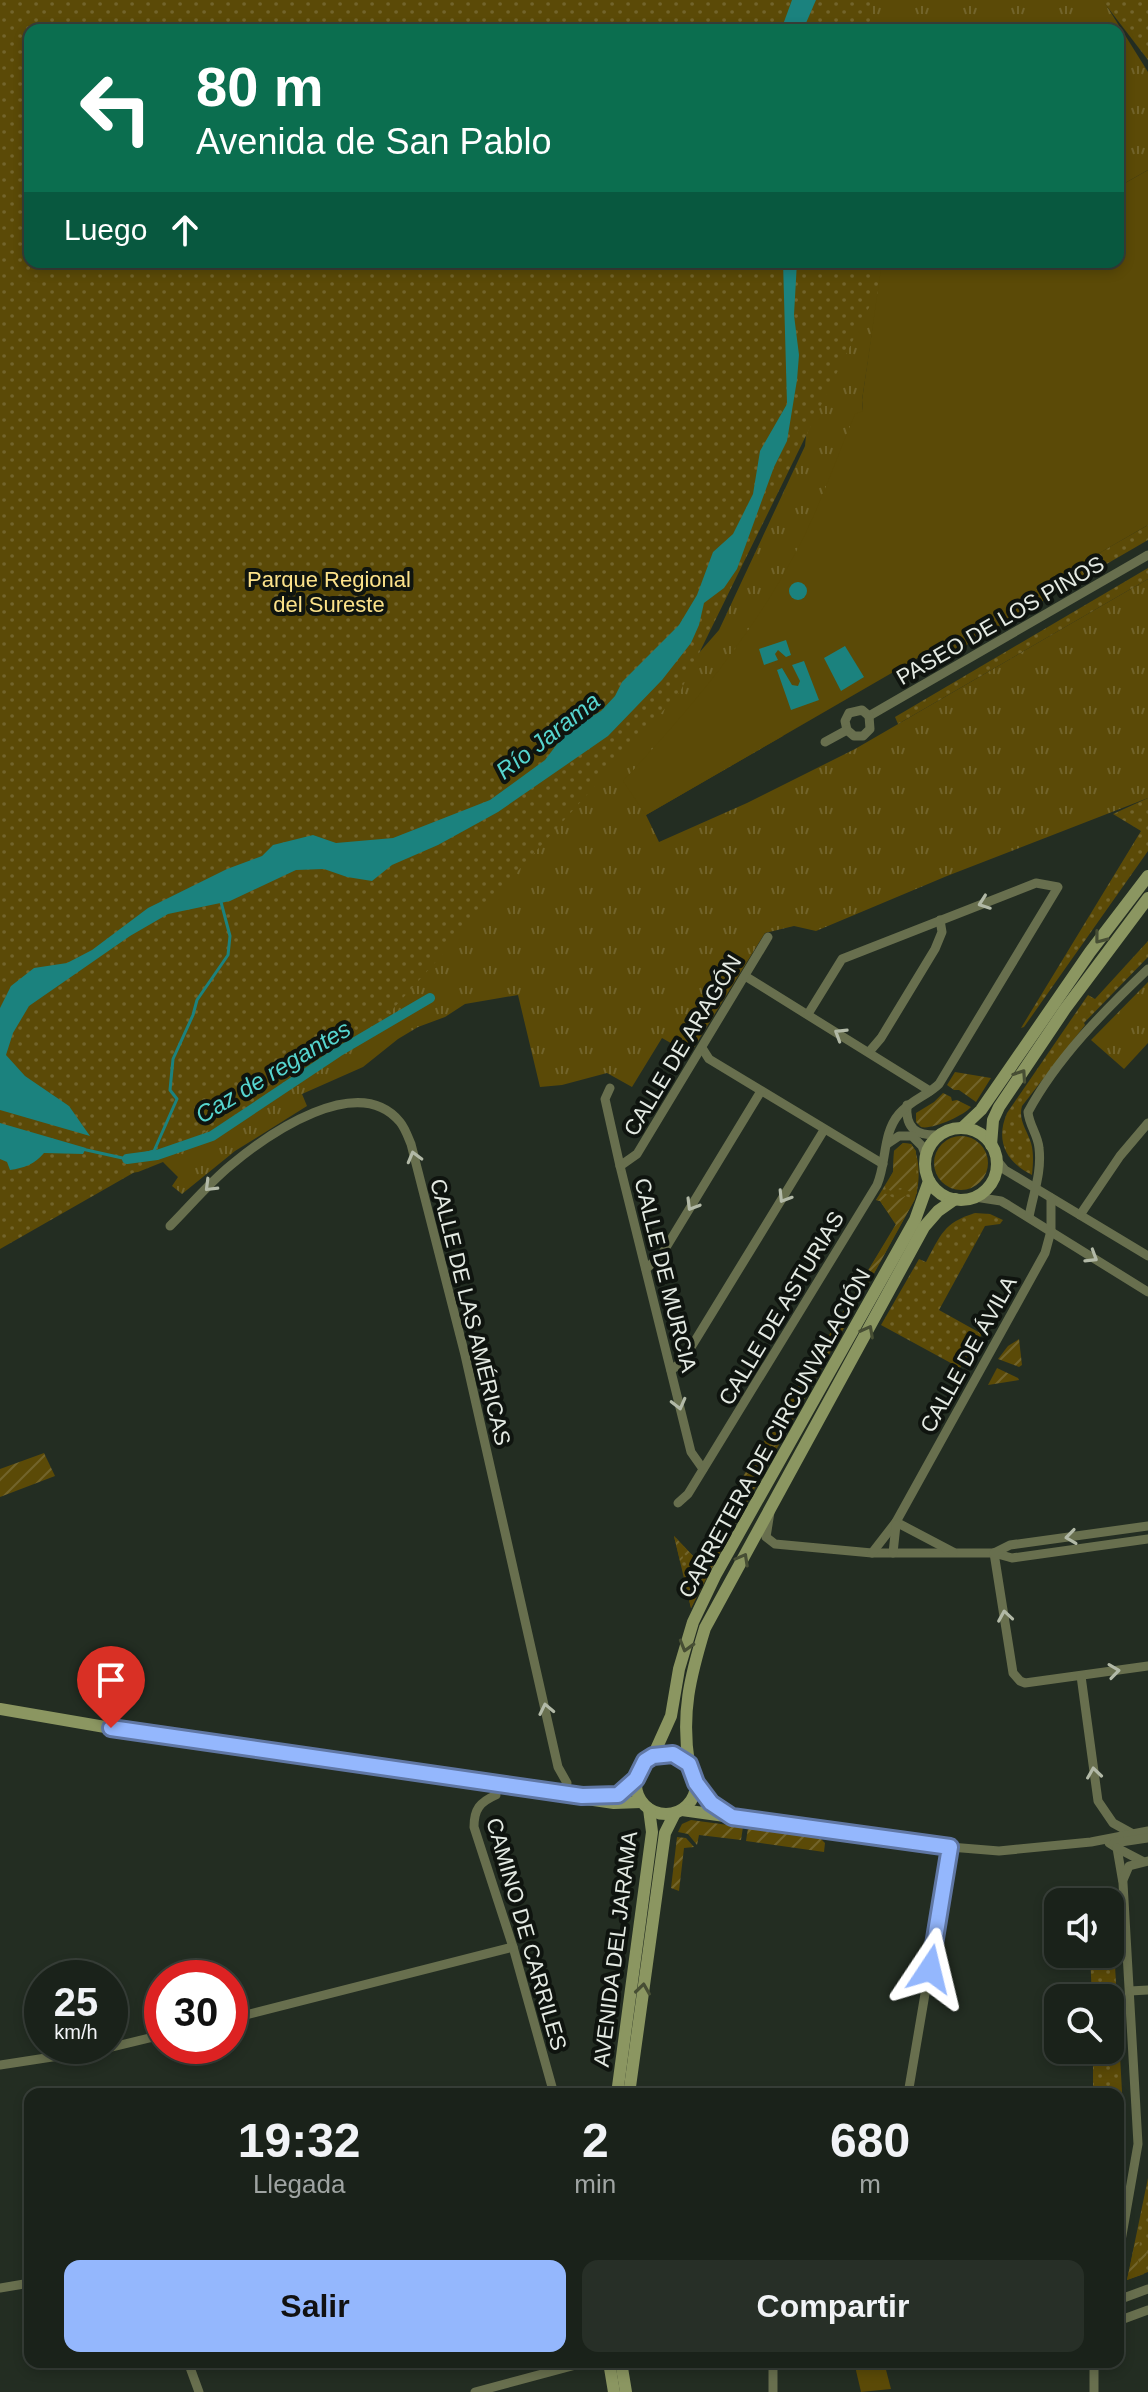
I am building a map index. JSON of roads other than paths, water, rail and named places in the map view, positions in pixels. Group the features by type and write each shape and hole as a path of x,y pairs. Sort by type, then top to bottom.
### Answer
{"main road":[{"path":"962,1128 981,1110 1090,952 1148,876"},
{"path":"991,1145 993,1120 999,1107 1065,1009 1148,898"},
{"path":"962,1128 984,1136 996,1159 992,1182 975,1197 955,1199 936,1190 929,1181 926,1156 939,1135 962,1128"},
{"name":"CARRETERA DE CIRCUNVALACIÓN","path":"653,1756 671,1716 679,1669 693,1622 716,1574 915,1220 929,1181"},
{"name":"CARRETERA DE CIRCUNVALACIÓN","path":"689,1764 685,1737 686,1700 705,1628 924,1227 938,1211 955,1199"},
{"path":"0,1709 134,1732 645,1806 661,1814 678,1812 732,1817"},
{"path":"645,1806 635,1787 639,1769 653,1756 673,1754 689,1764 696,1783 711,1803 732,1817"},
{"path":"582,1796 618,1795 636,1779"},
{"path":"678,1812 692,1799 696,1783"},
{"name":"AVENIDA DEL JARAMA","path":"618,2088 652,1832 645,1806"},
{"name":"AVENIDA DEL JARAMA","path":"630,2088 665,1833 678,1812"},
{"path":"610,2368 614,2392"},
{"path":"622,2368 626,2392"}],"street":[{"name":"PASEO DE LOS PINOS","path":"869,716 1148,555"},
{"name":"PASEO DE LOS PINOS","path":"862,710 869,716 870,729 863,736 854,736 847,730 845,721 849,713 862,710"},
{"name":"PASEO DE LOS PINOS","path":"825,742 847,730"},
{"path":"808,1014 842,959 1036,883 1058,887 939,1084 907,1105 911,1129 918,1134 939,1135"},
{"path":"869,1052 881,1038 935,949 942,932 940,920"},
{"name":"CALLE DE ARAGÓN","path":"620,1166 637,1154 768,937"},
{"path":"1029,1217 1037,1189 1039,1149 1028,1112 1057,1068 1110,1005 1148,969"},
{"path":"745,976 930,1091"},
{"path":"702,1048 709,1059 883,1164"},
{"name":"CALLE DE MURCIA","path":"610,1088 605,1099 620,1166 691,1452 703,1469"},
{"path":"646,1269 662,1254 761,1091"},
{"name":"CALLE DE LAS AMÉRICAS","path":"170,1226 231,1165 312,1112 331,1105 370,1104 388,1111 402,1123 411,1144 465,1355 558,1767 567,1783"},
{"name":"CALLE DE ASTURIAS","path":"678,1503 688,1494 877,1185 894,1121 907,1105"},
{"path":"1080,1215 1120,1156 1148,1123"},
{"path":"671,1370 682,1362 824,1130"},
{"path":"887,1144 899,1136 912,1136 922,1146 926,1156"},
{"path":"996,1159 1005,1170 1148,1256"},
{"path":"975,1197 1001,1201 1148,1292"},
{"name":"CALLE DE ÁVILA","path":"872,1553 896,1522 1045,1253 1051,1231 1051,1198"},
{"path":"771,1509 766,1537 775,1544 872,1553 994,1553 1012,1558 1148,1539"},
{"path":"896,1522 955,1554"},
{"name":"CALLE DE ÁVILA","path":"893,1553 896,1522"},
{"path":"994,1553 1010,1545 1148,1526"},
{"path":"994,1553 1013,1673 1017,1679 1025,1683 1148,1666"},
{"path":"1081,1676 1098,1801 1113,1823 1133,1834"},
{"name":"CAMINO DE CARRILES","path":"496,1795 478,1806 474,1813 474,1827 513,1947 552,2088"},
{"path":"732,1817 950,1847 1022,1850 1148,1831"},
{"path":"1113,1846 1148,1838"},
{"path":"1091,1842 1113,1846 1146,1861"},
{"path":"1113,1846 1123,1883 1143,2144 1124,2231"},
{"path":"909,2088 950,1847"},
{"path":"1123,1883 1129,1866 1146,1861"},
{"path":"248,2014 513,1947"},
{"path":"1130,1991 1148,1990"},
{"path":"0,2065 104,2049 144,2039"},
{"path":"0,2288 24,2284"},
{"path":"1124,2295 1148,2289"},
{"path":"1124,2319 1148,2310"},
{"path":"190,2368 199,2392"},
{"path":"475,2392 565,2368"},
{"path":"773,2368 773,2392"},
{"path":"1094,2368 1094,2392"}],"water":[{"path":"792,0 816,0 806,24 783,24"},
{"path":"783,268 797,268 794,315 799,355 787,441 774,467 737,569 724,588 704,603 691,643 662,680 608,736 498,812 438,845 392,865 372,881 324,869 296,870 230,901 168,914 130,936 29,1006 13,1033 6,1055 25,1076 69,1106 90,1136 0,1110 0,1008 11,986 34,968 67,963 92,950 148,908 227,869 262,856 273,845 313,835 336,843 393,838 490,800 545,760 567,731 601,711 615,696 622,682 679,625 697,595 713,552 733,534 753,494 760,451 787,404"},
{"path":"794,582 802,582 807,591 805,598 794,600 789,595 789,587"},
{"path":"786,640 791,655 786,657 778,650 775,654 778,660 764,665 759,649"},
{"path":"845,646 864,677 841,691 824,658"},
{"path":"804,661 819,700 791,710 777,670 782,668 792,685 798,686 800,681 792,665"},
{"path":"0,1123 86,1148 83,1154 44,1153 29,1165 10,1170 7,1162 0,1159"}],"waterway":[{"path":"82,1149 127,1159 154,1151 177,1099 170,1090 173,1059 197,1000 228,955 230,936 221,902"},
{"name":"Caz de regantes","path":"127,1159 157,1155 212,1136 338,1052 430,998"}],"park label":[{"name":"Parque Regional del Sureste","path":"329,592"}],"water label":[{"name":"Río Jarama","path":"548,736"}]}
